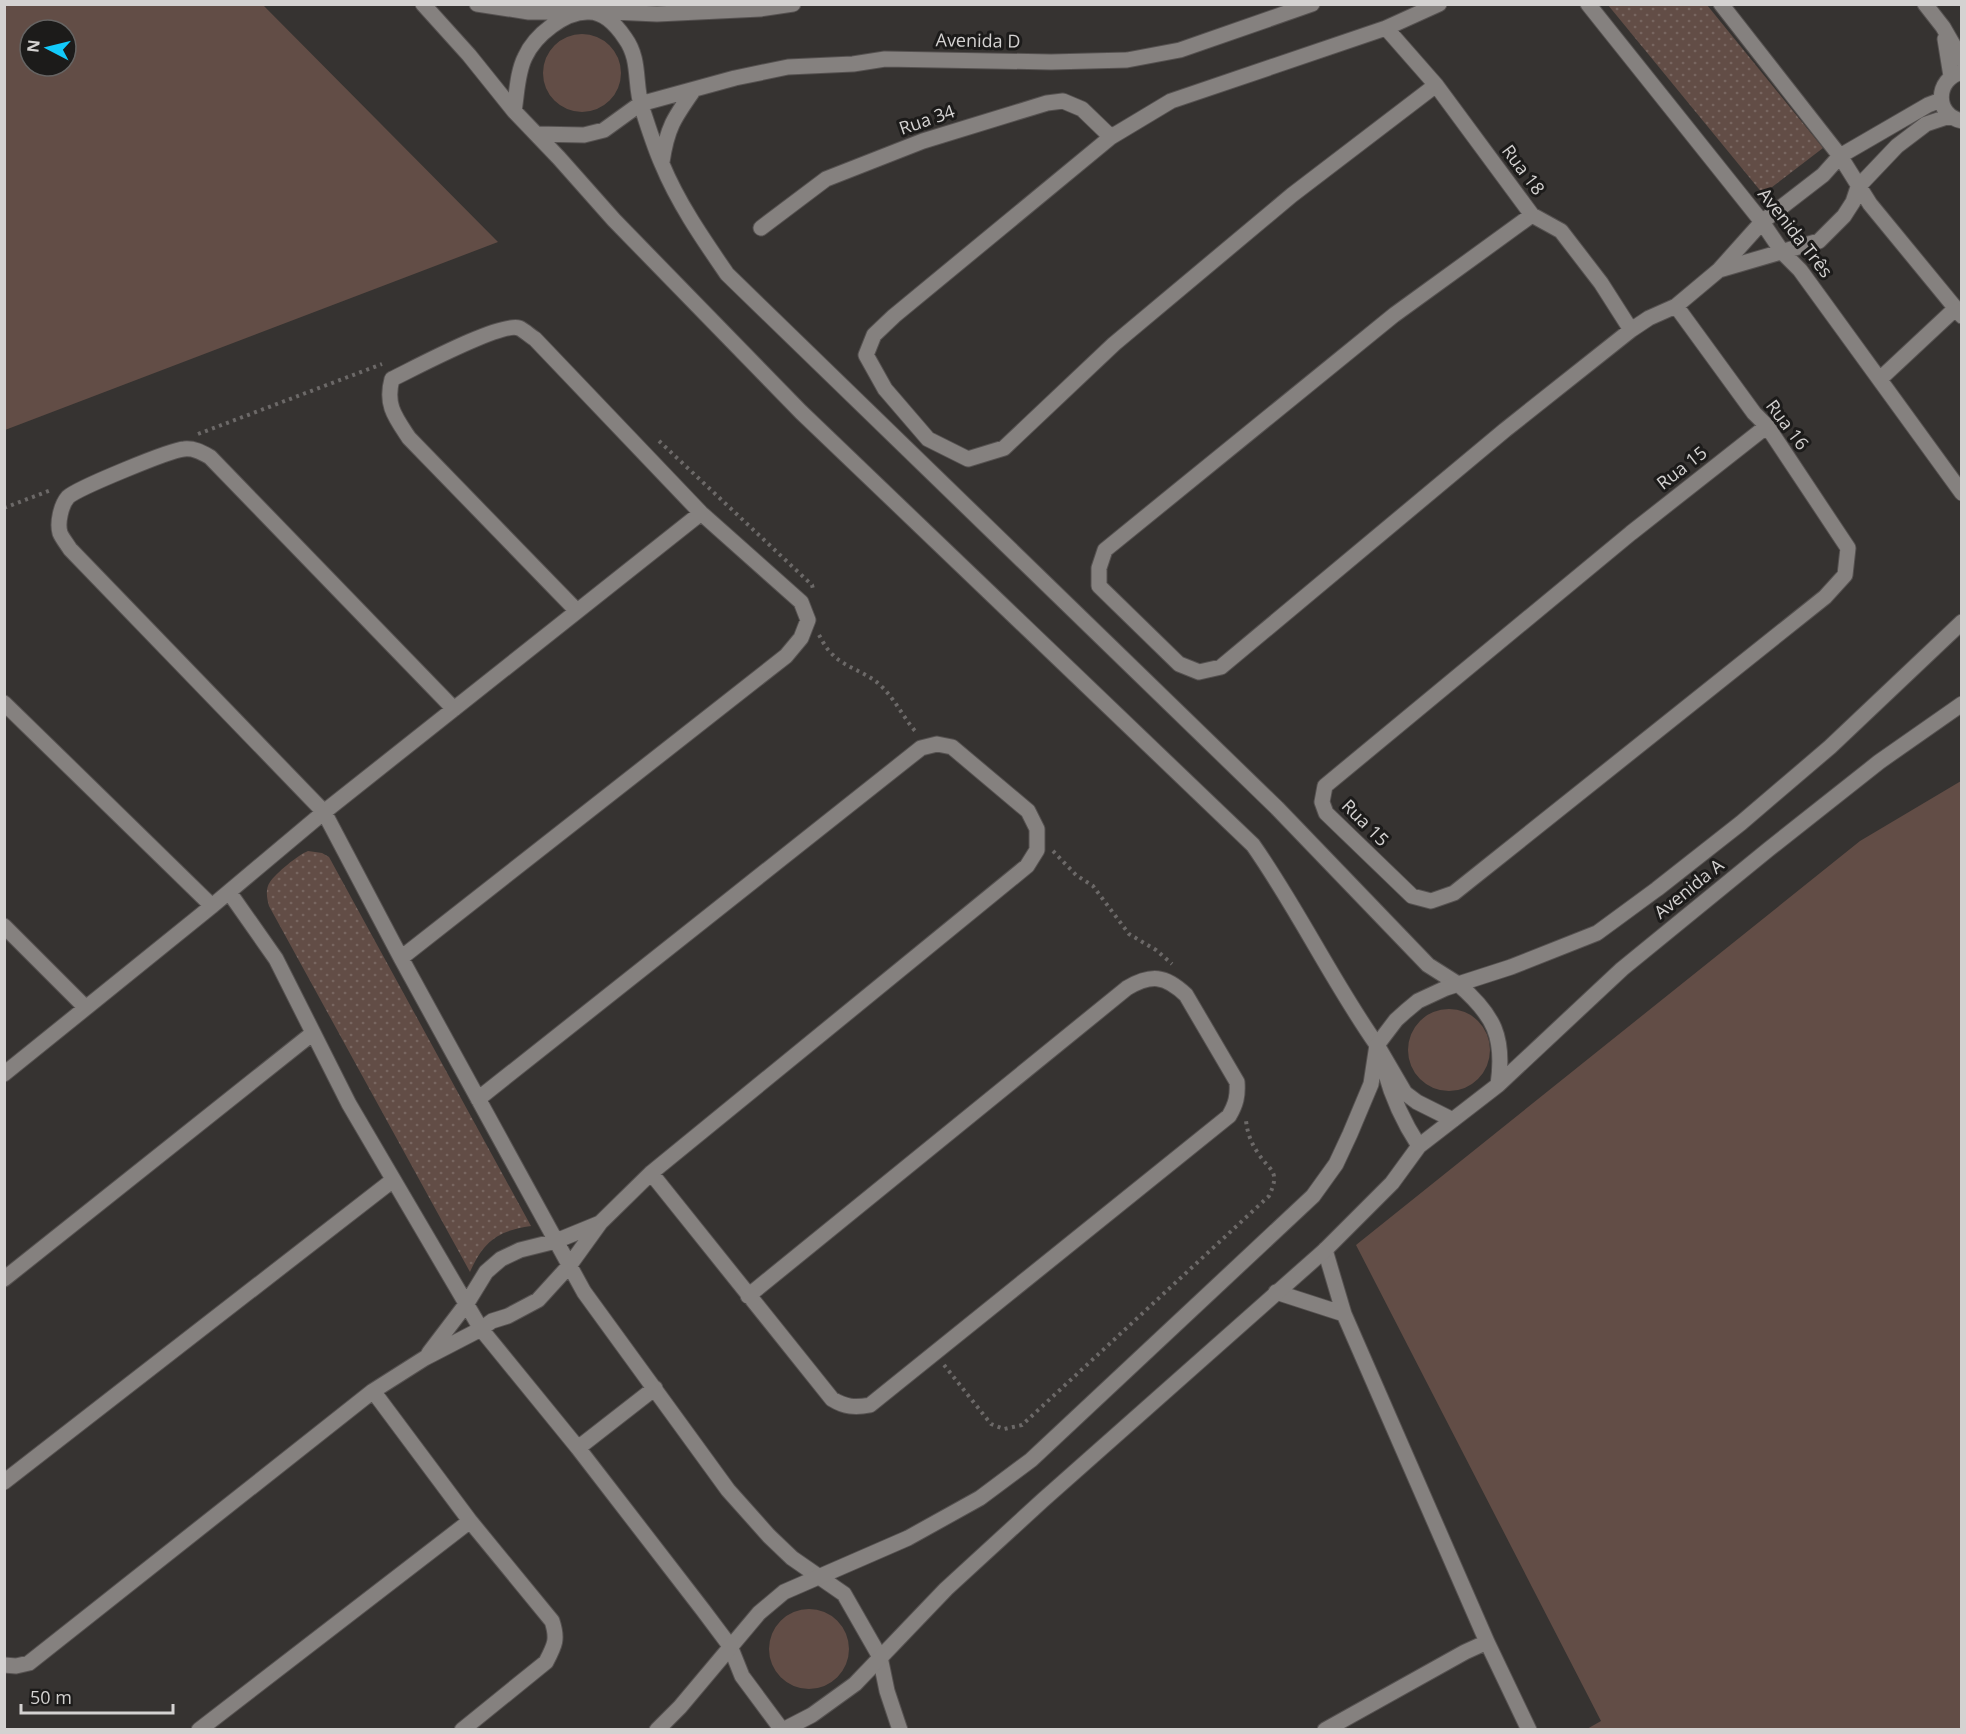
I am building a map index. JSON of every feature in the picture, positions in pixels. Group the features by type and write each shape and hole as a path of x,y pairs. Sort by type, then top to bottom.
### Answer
{"street":[{"path":"423,4 469,55 514,111 646,255 801,412 1253,845 1272,873 1351,1009 1377,1045 1405,1092 1417,1102 1453,1120"},
{"path":"477,4 529,12 591,11 657,14 760,9 793,4"},
{"name":"Avenida D","path":"640,104 735,78 788,68 854,64 885,59 1051,62 1127,60 1180,50 1312,4"},
{"path":"1436,86 1274,210 1114,344 1004,448 968,459 928,439 885,389 866,355 874,335 1112,137 1171,101 1386,28 1439,4"},
{"name":"Avenida Três","path":"1588,4 1762,222 1783,253 1800,270 1962,493"},
{"path":"1721,4 1840,156 1870,204 1959,312 1880,379"},
{"path":"1925,4 1943,27 1962,60"},
{"path":"514,111 525,57 535,42 548,29 573,14 591,11 607,18 625,36 633,51 637,65 640,104 662,165 698,232 728,274 1277,808 1428,964 1458,984 1489,1016 1496,1029 1500,1049 1498,1084"},
{"path":"1943,27 1956,74 1945,83 1941,100 1944,109 1958,120"},
{"name":"Rua 18","path":"1386,28 1436,86 1532,214 1562,231 1601,283 1631,330"},
{"path":"662,165 666,138 675,118 693,91"},
{"path":"1532,214 1394,315 1105,550 1098,568 1099,586 1179,664 1199,672 1221,667 1505,430 1631,330 1649,318 1676,306 1719,270 1762,222 1823,175 1840,156 1928,105 1941,100"},
{"name":"Rua 34","path":"761,228 826,179 922,141 1047,103 1064,101 1082,110 1112,137"},
{"path":"536,134 584,135 604,130 640,104"},
{"path":"1719,270 1819,241 1844,216 1853,202 1858,187 1897,146 1926,124 1958,120"},
{"name":"Rua 16","path":"1676,306 1754,413 1767,426 1848,548 1845,575"},
{"path":"401,958 786,657 801,638 808,620 801,602 701,513 535,339 518,328 503,328 392,379 388,392 390,405 394,416 409,438 577,611"},
{"name":"Rua 15","path":"1767,426 1631,533 1325,786 1322,802 1326,813 1413,896 1431,901 1454,893 1824,597 1845,575"},
{"path":"454,709 210,457 195,449 181,449 112,475 68,497 62,508 59,520 60,533 70,549 324,812 401,958 584,1292 728,1490 792,1558 844,1594 880,1657 886,1691 900,1730"},
{"path":"4,1074 324,812 701,513"},
{"name":"Avenida A","path":"1458,984 1511,967 1597,933 1657,890 1741,823 1830,747 1962,622"},
{"path":"4,703 212,906"},
{"name":"Avenida A","path":"880,1657 946,1589 1034,1508 1325,1250 1392,1182 1419,1146 1498,1084 1622,969 1879,762 1962,704"},
{"path":"4,1665 16,1666 29,1663 373,1391 425,1358 492,1321 508,1316 538,1300 569,1266 600,1223 651,1173 1027,866 1037,850 1037,829 1028,811 952,747 937,744 921,748 478,1099"},
{"path":"229,892 276,959 349,1104 481,1329 578,1449 730,1646 742,1676 782,1730 812,1715 855,1684 880,1657"},
{"path":"4,926 85,1007"},
{"path":"651,1173 748,1296 832,1399 843,1406 858,1407 870,1405 1229,1116 1236,1105 1237,1083 1185,994 1176,985 1162,979 1143,979 1127,988 748,1296"},
{"path":"657,1730 680,1707 759,1613 784,1592 908,1538 980,1498 1031,1460 1313,1196 1336,1164 1350,1134 1371,1084 1377,1045 1396,1020 1418,1001 1458,984"},
{"path":"4,1279 314,1033"},
{"path":"1377,1045 1389,1088 1419,1146"},
{"path":"4,1482 393,1180"},
{"path":"425,1358 467,1304 486,1272 501,1259 520,1250 556,1241 600,1223"},
{"path":"1325,1250 1344,1314 1487,1642 1529,1730"},
{"path":"1276,1292 1344,1314"},
{"path":"578,1449 655,1389"},
{"path":"373,1391 470,1521 552,1621 557,1635 546,1662 462,1730"},
{"path":"199,1730 470,1521"},
{"path":"1325,1730 1487,1642"}],"path":[{"path":"188,438 393,360"},
{"path":"4,508 56,488"},
{"path":"808,620 831,655 873,680 894,699 907,721 920,736"},
{"path":"1049,841 1053,851 1076,875 1093,886 1129,934 1156,950 1178,970"},
{"path":"934,1353 991,1424 1004,1430 1022,1425 1269,1196 1274,1184 1273,1169 1258,1154 1247,1133 1246,1115"}],"shaded area":[{"path":"5,4 263,5 498,242 5,430"},
{"path":"1608,5 1707,5 1823,148 1763,194"},
{"path":"582,34 597,37 610,45 618,58 621,73 618,88 610,101 597,109 582,112 567,109 554,101 546,88 543,73 546,58 554,45 567,37"},
{"path":"1961,781 1961,1729 1587,1729 1601,1721 1356,1245 1860,841"},
{"path":"308,851 322,853 329,857 531,1226 509,1231 493,1239 481,1252 470,1272 269,906 267,891 270,882 299,856"},
{"path":"1449,1009 1465,1012 1478,1021 1487,1034 1490,1050 1487,1066 1478,1079 1465,1088 1449,1091 1433,1088 1420,1079 1411,1066 1408,1050 1411,1034 1420,1021 1433,1012"},
{"path":"809,1609 824,1612 837,1621 846,1634 849,1649 846,1664 837,1677 824,1686 809,1689 794,1686 781,1677 772,1664 769,1649 772,1634 781,1621 794,1612"}]}
